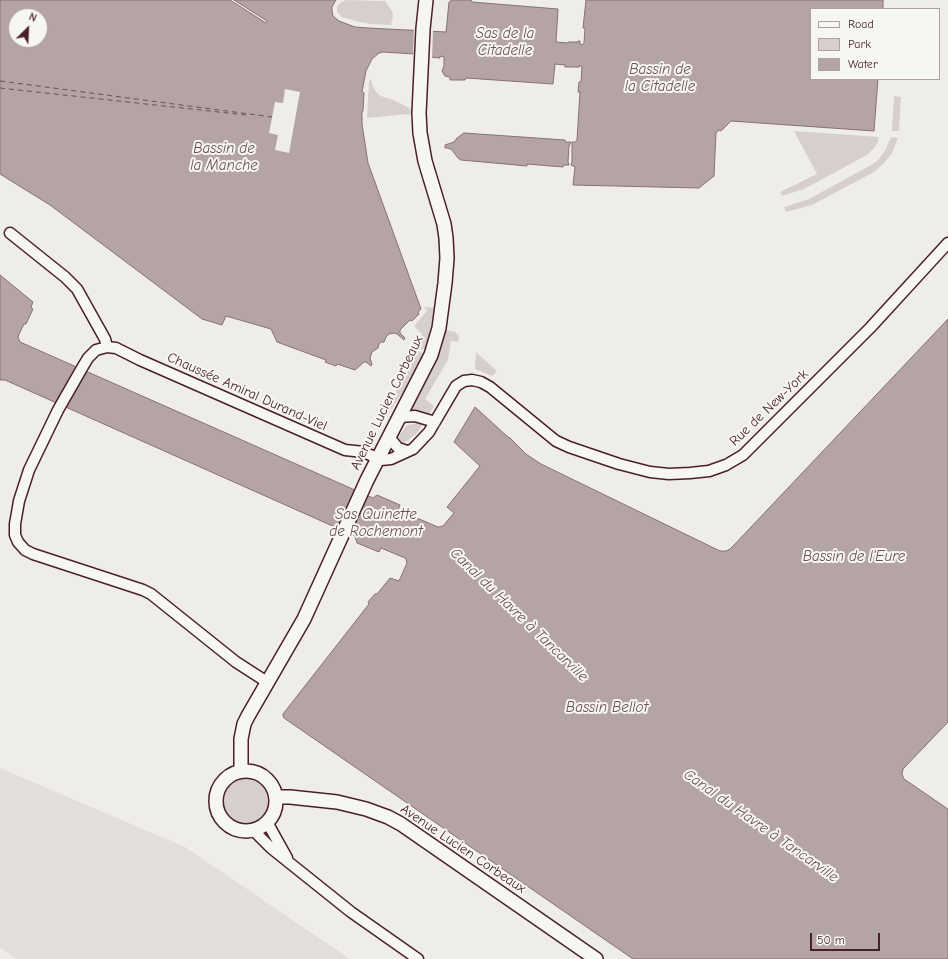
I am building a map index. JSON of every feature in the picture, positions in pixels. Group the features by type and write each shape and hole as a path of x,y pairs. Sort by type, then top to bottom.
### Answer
{"main road":[{"name":"Avenue Lucien Corbeaux","path":"241,771 241,739 244,724 304,619 362,491 431,355 437,336 441,317 447,258 444,224 425,161 420,133 420,80 426,0"},
{"path":"241,771 250,771 260,774 273,788 276,797 276,804 271,817 261,827 253,830 246,831 233,828 222,820 216,808 217,793 220,785 233,774 241,771"},
{"name":"Avenue Lucien Corbeaux","path":"276,797 337,802 371,811 401,824 596,959"}],"street":[{"path":"10,233 65,277 77,289 107,347 96,350 88,358 58,410 31,466 19,501 15,524 15,535 18,542 25,550 33,554 143,590 151,594 236,662 267,682"},
{"name":"Rue de New-York","path":"378,458 381,460 390,459 413,449 429,432 456,386 464,381 472,380 481,382 490,387 556,441 619,464 650,472 669,474 709,471 726,465 743,455 859,340 948,243"},
{"name":"Chaussée Amiral Durand-Viel","path":"107,347 116,348 345,450 364,452 378,458"},
{"path":"399,417 415,416 435,422"},
{"path":"389,437 398,448 407,451"},
{"path":"267,822 289,862"},
{"path":"253,830 271,848 351,912 418,959"}],"shaded area":[{"path":"0,768 185,847 350,959 16,959 0,948"}],"green space":[{"path":"346,0 385,1 392,11 393,16 391,25 371,24 342,17 337,12 337,7"},
{"path":"370,79 376,92 381,96 406,106 410,109 410,115 407,114 367,118"},
{"path":"894,96 901,97 899,131 892,131"},
{"path":"794,131 879,137 874,148 867,155 804,189 782,196 780,192 817,174"},
{"path":"891,137 898,138 892,153 874,172 812,205 786,212 784,207 809,199 878,160 885,151"},
{"path":"424,307 434,308 426,350 418,348 422,334 414,326 427,311"},
{"path":"446,330 455,332 459,336 458,342 451,341 448,360 425,399 434,406 429,415 410,413 441,350"},
{"path":"417,350 425,354 387,416 384,414"},
{"path":"476,352 497,371 492,376 475,369"},
{"path":"416,423 423,424 416,434 403,444 398,441 399,436 406,426"},
{"path":"241,777 251,777 259,781 265,787 269,795 269,805 265,813 259,819 251,823 241,823 233,819 227,813 223,805 223,795 227,787 233,781"}],"water":[{"name":"Bassin de la Manche","path":"0,0 230,0 266,23 267,21 234,0 336,0 332,7 333,16 339,21 355,27 446,32 449,2 452,0 471,0 472,2 558,9 556,42 567,43 580,41 580,44 582,45 584,43 585,28 583,28 586,0 883,0 883,8 810,8 810,80 878,80 874,131 731,121 721,131 719,130 716,133 714,176 699,188 573,185 575,167 571,165 572,142 577,140 580,92 578,92 579,82 581,82 582,66 565,67 565,65 555,64 553,84 466,78 465,80 450,80 450,77 445,76 442,71 444,66 444,57 440,56 440,58 430,57 430,55 383,52 379,53 372,59 366,71 362,92 364,93 362,124 368,163 421,309 418,312 419,314 412,321 410,320 400,330 400,333 405,338 404,340 397,334 389,334 384,342 381,342 378,348 372,352 370,358 372,364 371,366 364,362 355,370 337,364 336,366 325,362 326,360 277,342 271,329 226,316 222,325 202,319 50,205 0,174"},
{"path":"464,133 565,140 565,142 571,142 569,146 569,165 564,165 563,167 527,164 527,166 461,160 452,150 445,148 445,145 454,142"},
{"name":"Bassin Bellot","path":"0,275 33,302 31,307 33,309 18,337 20,342 373,498 377,495 400,505 398,510 438,527 443,526 454,513 447,507 480,466 454,442 475,407 526,454 541,464 720,551 726,551 734,545 948,319 948,722 903,769 902,774 904,779 948,809 948,959 633,959 284,718 283,714 369,604 368,602 375,594 377,594 390,578 399,581 407,563 406,559 381,548 379,552 357,543 355,536 5,380 0,380"}],"pier":[{"path":"414,29 433,30 432,59 429,59 428,57 413,56"},
{"path":"285,89 300,92 289,153 275,150 278,135 269,133 275,102 283,103"}],"ferry route":[{"path":"0,81 272,117"},
{"path":"0,88 246,115"}],"water label":[{"name":"Sas de la Citadelle","path":"505,42"},
{"name":"Bassin de la Citadelle","path":"660,78"},
{"name":"Sas Quinette de Rochemont","path":"376,524"},
{"name":"Bassin de l'Eure","path":"854,557"},
{"name":"Canal du Havre à Tancarville","path":"519,615"},
{"name":"Canal du Havre à Tancarville","path":"761,826"}]}
